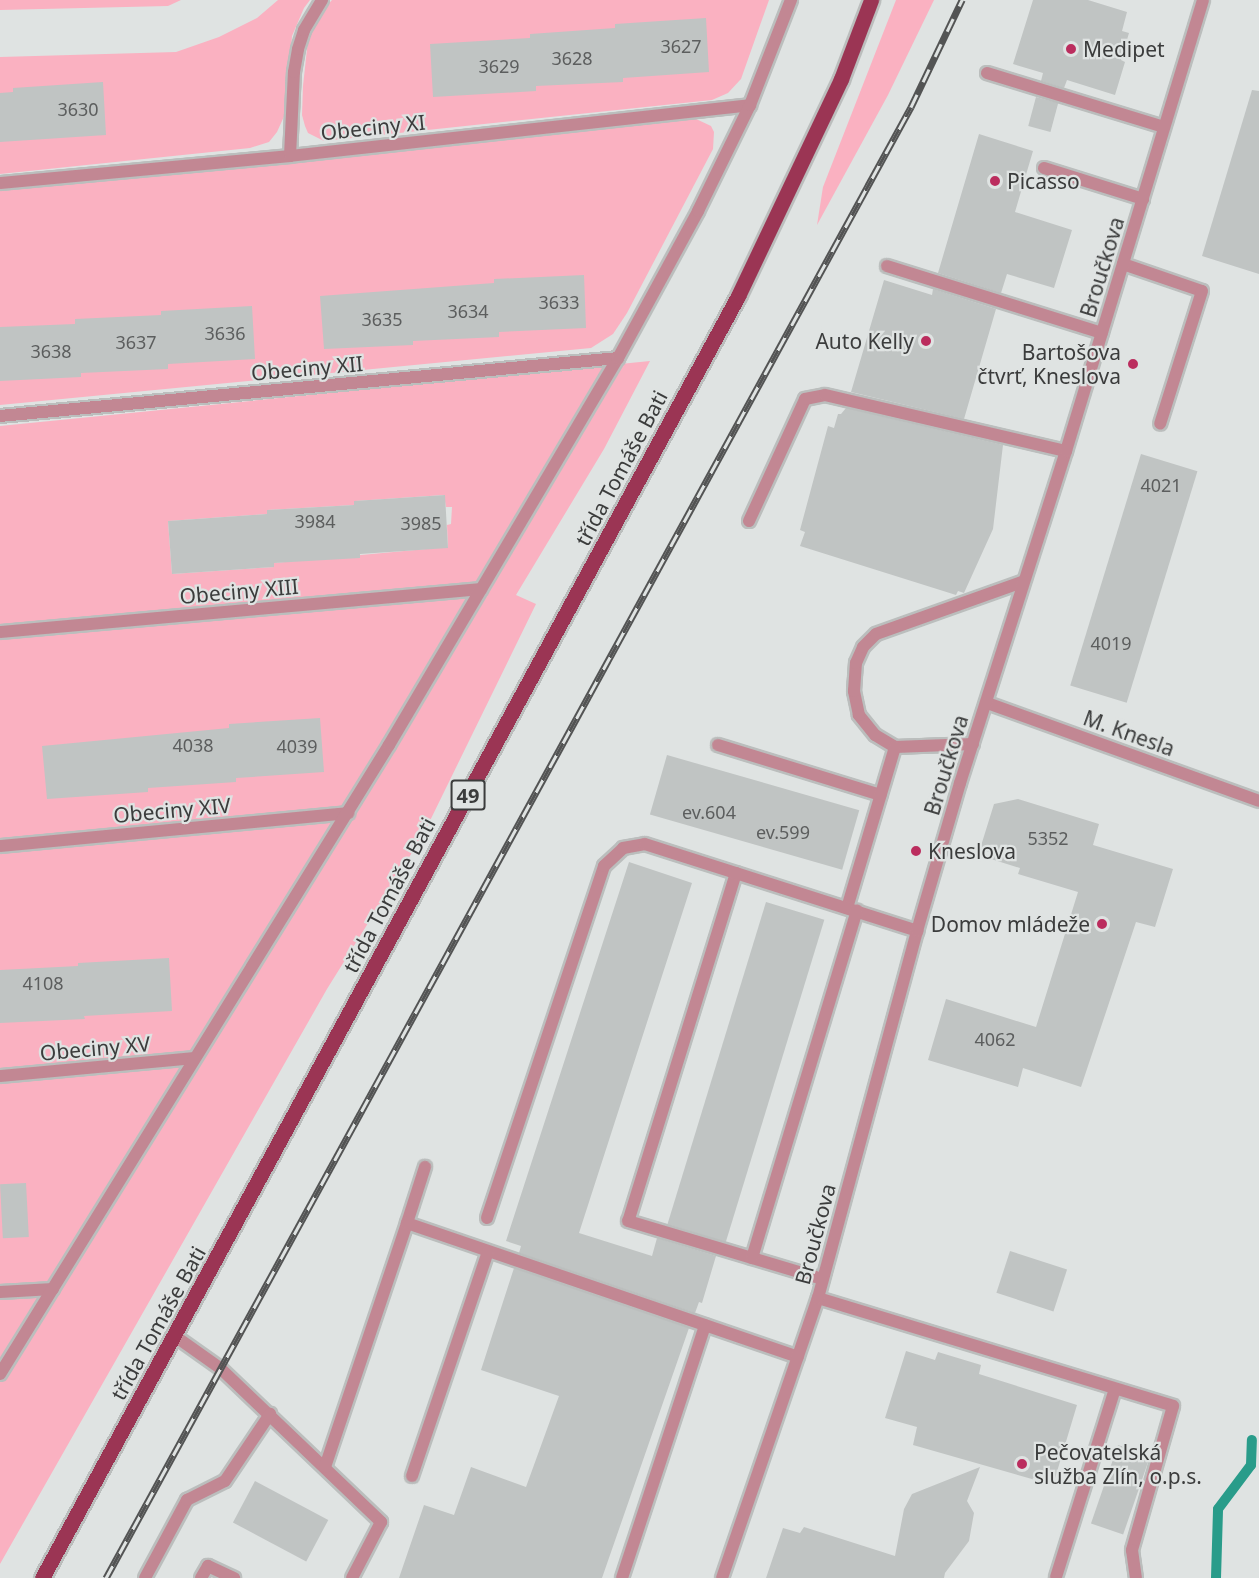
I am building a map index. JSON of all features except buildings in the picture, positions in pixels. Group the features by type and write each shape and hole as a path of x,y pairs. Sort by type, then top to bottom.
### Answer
{"main road":[{"name":"třída Tomáše Bati","path":"42,1578 738,296 841,79 871,0"}],"street":[{"path":"290,156 294,72 298,49 304,30 322,0"},
{"path":"0,1374 348,813 618,358 698,211 750,105 791,0"},
{"name":"Broučkova","path":"722,1578 818,1298 917,931 1022,582 1066,451 1203,0"},
{"path":"987,73 1164,127"},
{"name":"Obeciny XI","path":"0,183 290,156 750,105"},
{"path":"1044,168 1143,199"},
{"path":"1123,264 1202,291 1160,424"},
{"path":"887,266 1102,333"},
{"name":"Obeciny XII","path":"0,416 618,358"},
{"path":"749,521 806,399 825,395 1066,451"},
{"path":"973,744 895,747 875,735 859,715 854,691 856,663 863,647 876,634 1022,582"},
{"name":"Obeciny XIII","path":"0,632 481,589"},
{"name":"M. Knesla","path":"987,703 1259,801"},
{"path":"717,745 881,795"},
{"path":"752,1258 852,909 895,747"},
{"name":"Obeciny XIV","path":"0,846 348,813"},
{"path":"487,1218 604,866 623,848 645,844 917,931"},
{"path":"736,873 628,1221 823,1279"},
{"name":"Obeciny XV","path":"0,1076 194,1058"},
{"path":"325,1467 425,1167"},
{"path":"407,1223 798,1357"},
{"path":"412,1476 488,1251"},
{"path":"0,1292 53,1289"},
{"path":"818,1298 1173,1406 1132,1550 1136,1578"},
{"path":"622,1578 705,1325"},
{"path":"175,1336 220,1368 381,1522 352,1578"},
{"path":"1056,1577 1115,1389"},
{"path":"145,1578 187,1500 225,1481 270,1414"},
{"path":"201,1578 208,1566 234,1578"}],"shaded area":[{"path":"0,0 181,0 168,6 0,10"},
{"path":"278,0 310,0 292,36 286,112 277,132 269,142 250,148 0,174 0,57 176,52 219,37 257,18"},
{"path":"332,0 769,0 741,79 728,93 712,100 324,141 308,133 305,126 302,115 303,86 308,40 321,12"},
{"path":"896,0 934,0 888,95 817,225 823,187"},
{"path":"694,118 711,126 714,132 713,149 627,313 613,334 591,348 0,405 0,191"},
{"path":"650,361 604,449 516,595 536,604 423,835 327,989 0,1564 0,426","holes":["444,495 446,507 452,507 451,524 447,525 448,547 274,563 274,567 172,574 168,521 267,514 267,510 354,505 355,501"]}],"waterway":[{"path":"1216,1578 1218,1509 1251,1465 1252,1440"}],"railway":[{"path":"106,1578 911,107 962,0"}],"place":[{"name":"Medipet","path":"1071,49"},
{"name":"Picasso","path":"995,181"},
{"name":"Auto Kelly","path":"926,341"},
{"name":"Bartošova čtvrť, Kneslova","path":"1133,364"},
{"name":"Kneslova","path":"916,851"},
{"name":"Domov mládeže","path":"1102,924"},
{"name":"Pečovatelská služba Zlín, o.p.s.","path":"1022,1464"}]}
